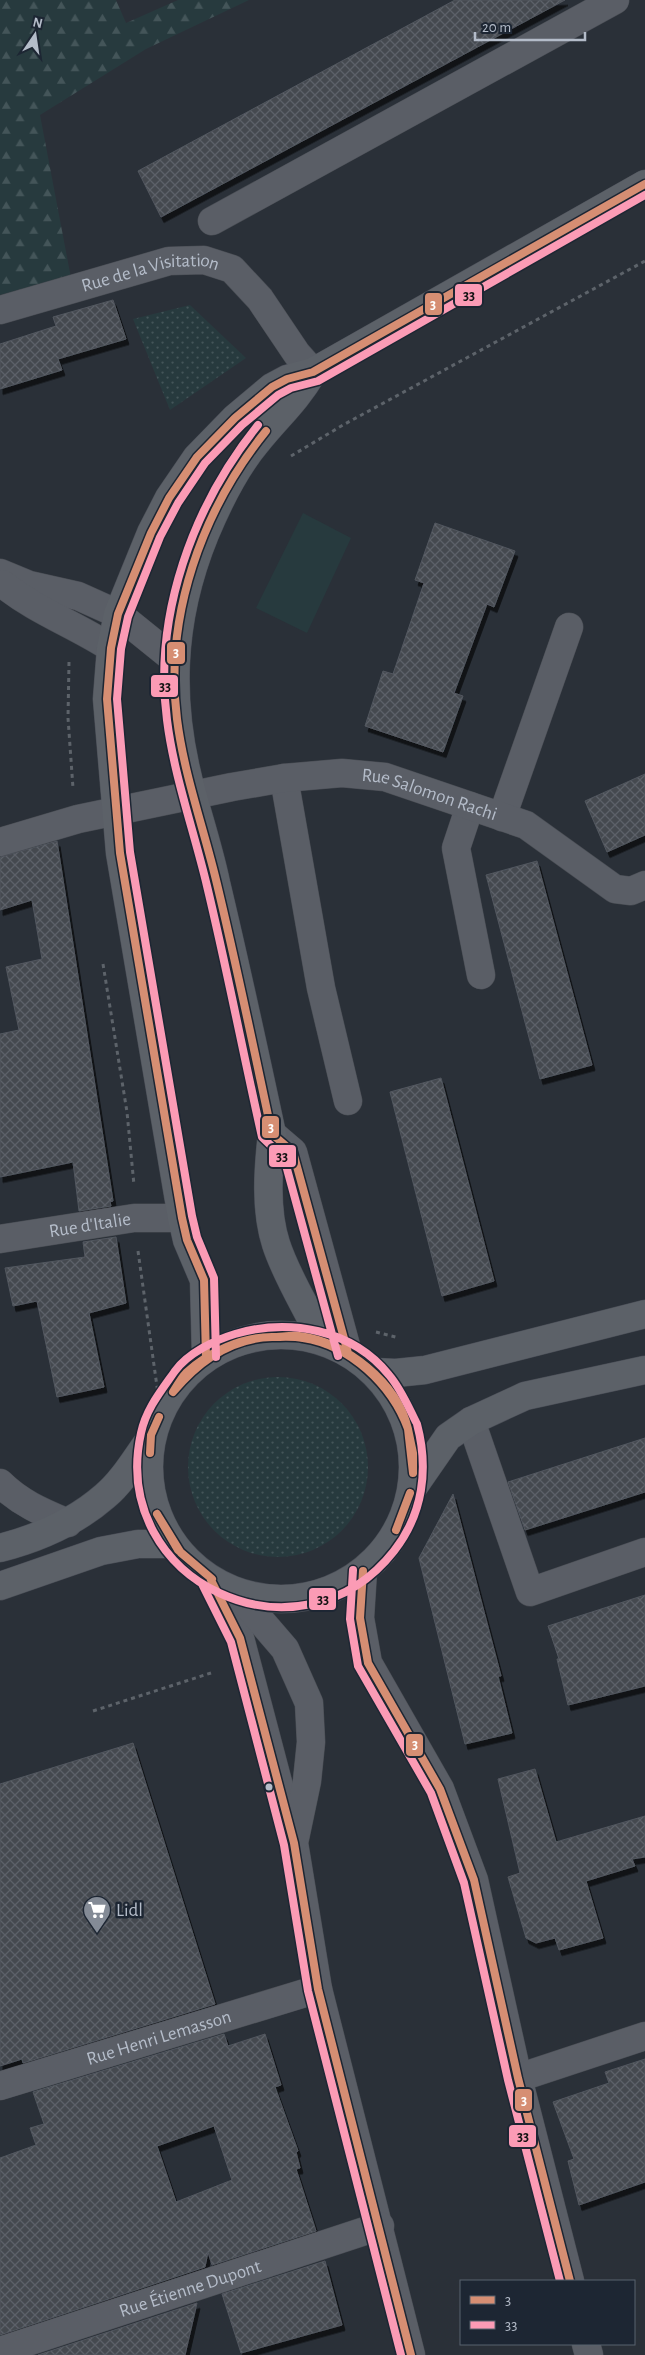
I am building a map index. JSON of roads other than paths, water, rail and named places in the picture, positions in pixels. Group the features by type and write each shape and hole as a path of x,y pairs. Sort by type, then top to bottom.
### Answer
{"main road":[{"path":"206,1357 204,1280 187,1240 182,1218 120,853 107,699 111,648 118,614 155,524 169,498 197,457 235,418 272,387 287,379 313,372 645,184"},
{"path":"313,372 300,395 256,442 220,500 192,569 183,602 174,660 177,717 192,796 208,845 272,1134 268,1163 271,1214 276,1243 322,1341"},
{"path":"374,1372 396,1373 425,1370 645,1314"},
{"path":"282,1334 322,1341 348,1353 374,1372 393,1398 407,1426 413,1457 412,1488 404,1516 391,1541 364,1571 335,1588 302,1598 268,1599 236,1592 211,1580 190,1564 172,1544 156,1512 148,1476 150,1440 160,1410 180,1380 206,1357 242,1340 282,1334"},
{"path":"412,1488 448,1437 471,1421 525,1396 645,1370"},
{"path":"0,1548 28,1541 68,1523 106,1496 150,1440"},
{"path":"0,1586 102,1551 138,1544 172,1544"}],"street":[{"path":"212,221 615,0"},
{"name":"Rue de la Visitation","path":"0,310 169,261 204,260 232,269 260,299 313,372"},
{"path":"0,573 29,585 78,596 118,614 174,660"},
{"path":"0,581 24,601 70,624 111,648"},
{"path":"502,817 569,627"},
{"name":"Rue Salomon Rachi","path":"0,842 78,819 116,811 284,778 342,773 385,777 526,825 615,889 632,891 645,885"},
{"path":"284,778 321,988 348,1102"},
{"path":"470,806 456,848 481,975"},
{"path":"272,1134 292,1152 348,1353"},
{"name":"Rue d'Italie","path":"0,1239 134,1218 182,1218"},
{"path":"471,1421 530,1592 645,1552"},
{"path":"0,1483 12,1496 28,1506 68,1523"},
{"path":"364,1571 360,1618 368,1663 440,1790 474,1880 518,2078 570,2280"},
{"path":"211,1580 240,1638 294,1842 318,1989 380,2226 411,2355"},
{"path":"236,1592 285,1649 309,1703 311,1742 308,1781 294,1842"},
{"name":"Rue Henri Lemasson","path":"0,2086 318,1989"},
{"path":"518,2078 645,2036"},
{"name":"Rue Étienne Dupont","path":"0,2351 380,2226"}],"place":[{"name":"Lidl","path":"97,1934"}]}
